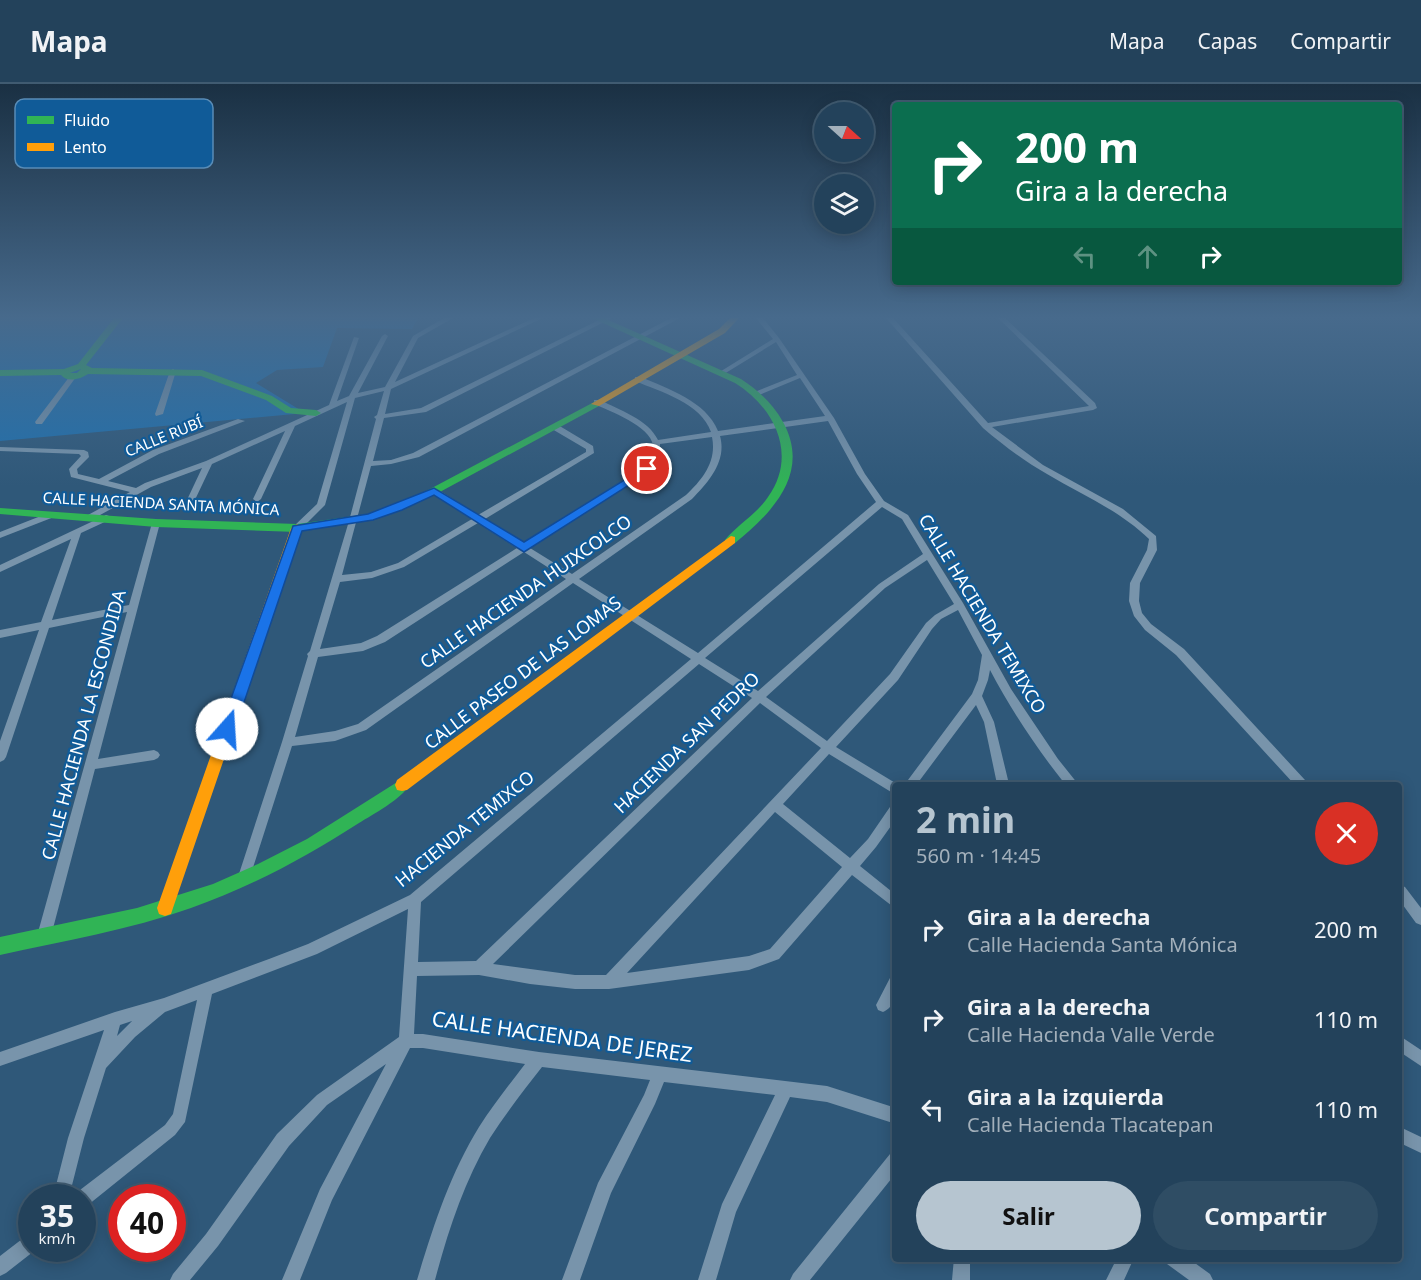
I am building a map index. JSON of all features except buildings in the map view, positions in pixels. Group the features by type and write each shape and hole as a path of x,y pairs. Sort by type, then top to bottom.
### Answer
{"street":[{"path":"39,422 74,374"},
{"path":"159,414 171,374"},
{"path":"204,374 269,398 289,411 316,413"},
{"path":"332,406 343,374"},
{"path":"165,908 297,528 321,505 352,397 365,374"},
{"path":"243,880 288,742 312,654 353,521 378,417 387,388 395,374"},
{"path":"91,517 136,491 209,463 352,397 387,388 418,374"},
{"path":"378,417 423,410 495,374"},
{"path":"367,464 416,455 570,374"},
{"name":"CALLE HACIENDA SANTA MÓNICA","path":"0,511 156,523 297,528 353,521 398,508 434,491 555,427 647,374"},
{"name":"CALLE PASEO DE LAS LOMAS","path":"0,946 188,902 243,880 319,839 377,804 748,527 775,495 787,475 790,460 788,443 780,425 756,393 723,374"},
{"path":"939,374 986,426 1034,463 1120,509 1153,538 1152,550 1135,583 1134,601 1137,614 1148,627 1180,652 1299,782"},
{"path":"986,426 1093,408 1059,374"},
{"path":"756,393 800,376"},
{"name":"CALLE HACIENDA TEMIXCO","path":"800,376 830,418 861,474 881,503 905,517 960,605 1007,692 1068,782"},
{"path":"638,379 694,407 717,433"},
{"path":"312,654 354,649 381,639 647,469 654,461 657,442 644,427 597,402"},
{"path":"657,442 830,418"},
{"name":"CALLE RUBÍ","path":"100,482 156,452 241,421"},
{"path":"257,499 291,426"},
{"path":"336,579 385,573 480,520 590,453 590,448 555,427"},
{"name":"CALLE HACIENDA HUIXCOLCO","path":"288,742 341,735 362,727 689,497 704,484 716,460 717,433"},
{"path":"0,449 81,452 85,454 85,457 72,472 136,491"},
{"path":"0,459 10,450"},
{"path":"190,502 209,463"},
{"path":"434,491 759,697 829,748 892,787"},
{"name":"HACIENDA TEMIXCO","path":"0,1059 206,990 312,949 415,900 881,503"},
{"path":"0,535 51,515"},
{"path":"0,569 106,518"},
{"name":"CALLE HACIENDA LA ESCONDIDA","path":"44,936 92,765 131,608 156,523"},
{"path":"0,757 78,533"},
{"name":"HACIENDA SAN PEDRO","path":"479,968 759,697 882,586 929,554"},
{"path":"609,982 894,677 929,626 938,617 960,605"},
{"path":"0,634 131,608"},
{"path":"912,782 977,696 983,680 987,654"},
{"path":"977,696 989,722 1003,782"},
{"path":"92,765 154,755"},
{"path":"775,805 849,868 892,900"},
{"path":"411,969 479,968 575,982 609,982 749,963 774,954 872,843 892,814"},
{"path":"1402,894 1421,919"},
{"path":"291,1280 326,1195 406,1041 415,900"},
{"path":"884,1005 892,989"},
{"path":"96,1188 170,1130 180,1117 206,990"},
{"path":"100,1065 130,1032 164,1005"},
{"path":"64,1184 76,1138 115,1019"},
{"name":"CALLE HACIENDA DE JEREZ","path":"179,1280 212,1240 283,1140 322,1100 406,1041 423,1041 539,1059 827,1094 892,1115"},
{"path":"1402,1045 1421,1059"},
{"path":"426,1280 442,1223 468,1164 496,1115 539,1059"},
{"path":"571,1280 604,1189 650,1099 660,1073"},
{"path":"707,1280 728,1210 786,1090"},
{"path":"1402,1136 1421,1145"},
{"path":"799,1280 892,1165"},
{"path":"0,1267 18,1253"},
{"path":"961,1280 962,1262"},
{"path":"1115,1280 1124,1262"},
{"path":"1179,1262 1204,1280"}],"shaded area":[{"path":"0,374 271,374 256,383 305,413 0,441"}],"traffic: fast":[{"path":"65,374 66,376 79,376 82,374"},
{"path":"204,374 269,398 289,411 316,413"},
{"path":"723,374 738,381 758,396 774,415 784,434 788,452 787,469 772,500 760,515 731,540"},
{"path":"0,511 156,523 297,528 369,517 398,508 434,491 596,404"},
{"path":"0,946 137,916 216,891 264,870 312,844 402,785"}],"traffic: slow":[{"path":"596,404 648,374"},
{"path":"165,908 297,528"},
{"path":"402,785 731,540"}],"route":[{"path":"227,729 297,528 369,517 398,508 434,491 524,548 647,469"}]}
